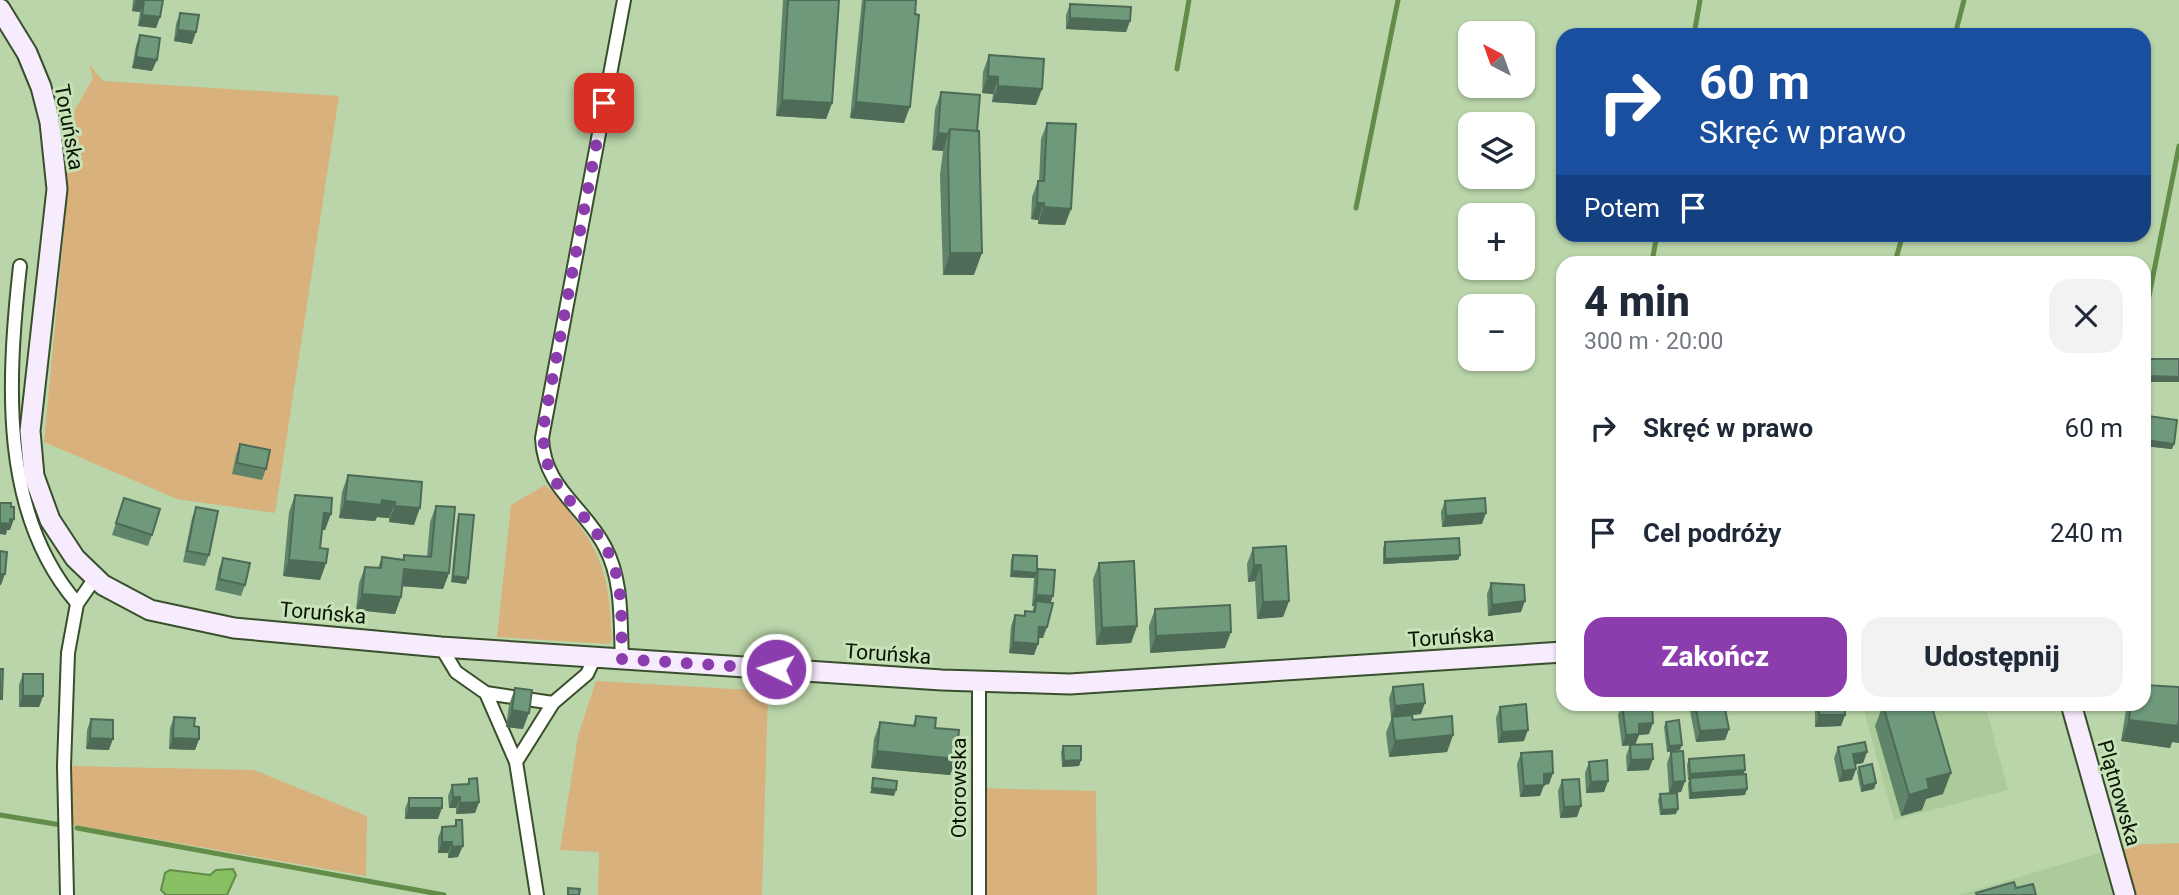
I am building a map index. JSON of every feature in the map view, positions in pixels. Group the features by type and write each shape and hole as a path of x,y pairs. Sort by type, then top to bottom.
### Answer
{"street":[{"path":"622,659 619,590 611,560 596,533 550,475 542,438 624,0"},
{"name":"Toruńska","path":"0,9 27,53 41,87 50,122 57,189 30,430 32,460 39,493 50,520 75,558 95,578 135,603 191,621 234,628 441,647 979,681 1111,682 1556,652"},
{"path":"20,266 2,425 4,453 10,485 28,540 51,579 77,603"},
{"path":"67,895 65,703 68,653 77,603 95,578"},
{"path":"441,647 456,672 485,693 553,703"},
{"path":"516,762 553,703 587,674 595,657"},
{"name":"Otorowska","path":"979,681 979,895"},
{"path":"485,693 516,762 537,895"},
{"name":"Plątnowska","path":"2073,711 2124,895"}],"shaded area":[{"path":"89,64 103,81 339,96 275,513 177,499 44,442 68,189 64,129 93,78"},
{"path":"545,485 582,529 598,558 609,602 612,640 609,644 497,637 511,505"},
{"path":"596,681 768,691 762,895 598,895 599,852 560,850 578,736"},
{"path":"1864,711 1987,711 2008,790 1894,820"},
{"path":"68,766 254,770 367,816 366,876 69,824"},
{"path":"975,788 1096,791 1097,895 972,895"},
{"path":"2179,843 2179,895 2134,895 2118,845"},
{"path":"2100,853 2113,895 1958,895"},
{"path":"233,869 236,875 227,895 166,895 161,890 165,873 170,870 210,875 216,870"}],"building":[{"path":"140,0 163,0 160,17 142,15 144,1"},
{"path":"788,0 839,0 832,103 782,100"},
{"path":"865,0 916,0 915,14 919,15 910,107 856,102"},
{"path":"1070,4 1131,7 1130,21 1070,18"},
{"path":"180,13 199,15 196,32 178,30"},
{"path":"140,35 160,38 157,60 136,57"},
{"path":"989,55 1044,59 1042,89 998,86 998,77 988,76"},
{"path":"941,92 980,95 977,131 950,129 948,134 938,133"},
{"path":"1047,123 1076,124 1071,209 1044,207 1044,203 1037,203 1038,181 1044,181"},
{"path":"950,129 979,131 982,253 950,253"},
{"path":"2151,359 2179,359 2179,377 2151,376"},
{"path":"2151,416 2177,420 2174,444 2151,441"},
{"path":"240,444 270,450 266,469 237,463"},
{"path":"348,475 422,482 420,508 395,506 395,502 382,500 381,505 345,501"},
{"path":"295,495 332,498 331,514 324,513 320,548 328,549 326,563 289,560"},
{"path":"124,498 160,509 152,535 116,523"},
{"path":"1485,498 1486,513 1446,516 1445,501"},
{"path":"0,503 11,503 11,507 14,507 14,519 10,519 10,524 0,523"},
{"path":"436,506 455,507 449,573 404,569 401,597 362,594 365,567 381,568 382,557 404,560 404,555 431,557"},
{"path":"196,507 218,511 209,555 187,551"},
{"path":"459,514 474,515 468,578 453,576"},
{"path":"1459,538 1460,555 1385,559 1385,542"},
{"path":"1286,546 1289,601 1263,602 1261,565 1254,565 1253,548"},
{"path":"0,551 7,552 5,574 0,574"},
{"path":"1013,555 1037,556 1037,573 1012,571"},
{"path":"223,558 250,563 245,585 219,579"},
{"path":"1134,561 1137,626 1102,628 1099,563"},
{"path":"1038,569 1055,570 1053,596 1036,595"},
{"path":"1491,583 1524,585 1525,601 1492,605"},
{"path":"1036,601 1053,603 1047,627 1039,627 1038,644 1013,642 1015,615 1025,616 1025,611 1035,612"},
{"path":"1230,605 1231,632 1156,636 1155,609"},
{"path":"0,669 3,669 2,699 0,699"},
{"path":"23,674 43,674 43,696 23,696"},
{"path":"1423,684 1425,703 1395,706 1393,687"},
{"path":"2151,685 2179,687 2177,726 2129,720 2130,711 2151,711"},
{"path":"515,688 532,690 529,713 512,710"},
{"path":"1526,704 1528,730 1502,732 1500,707"},
{"path":"1623,711 1652,711 1653,723 1639,724 1639,734 1626,735"},
{"path":"1696,711 1725,711 1729,729 1700,731"},
{"path":"1819,711 1845,711 1845,715 1819,715"},
{"path":"1885,711 1933,711 1951,773 1927,779 1929,789 1909,795"},
{"path":"1412,715 1413,720 1452,716 1453,735 1395,741 1392,717"},
{"path":"916,716 936,718 935,728 959,730 956,759 877,751 880,722 915,726"},
{"path":"174,717 195,718 194,726 199,727 199,739 173,738"},
{"path":"91,719 113,720 113,739 90,738"},
{"path":"1679,720 1682,745 1669,746 1666,722"},
{"path":"1865,742 1867,752 1853,754 1856,769 1843,771 1838,747"},
{"path":"1652,744 1653,759 1631,760 1630,745"},
{"path":"1063,746 1081,746 1081,760 1064,761"},
{"path":"1552,751 1553,773 1544,774 1544,785 1524,786 1521,753"},
{"path":"1683,751 1685,781 1673,782 1671,752"},
{"path":"1744,755 1745,770 1690,774 1689,759"},
{"path":"1607,760 1608,781 1591,782 1589,762"},
{"path":"1872,764 1876,783 1863,786 1859,767"},
{"path":"1746,774 1747,789 1691,793 1690,778"},
{"path":"477,778 479,802 460,803 460,797 453,797 452,785 469,784 469,779"},
{"path":"873,778 897,781 896,790 872,788"},
{"path":"1579,779 1581,806 1564,807 1562,780"},
{"path":"1677,793 1678,809 1662,810 1660,794"},
{"path":"409,798 442,798 442,808 409,808"},
{"path":"456,820 462,820 463,846 452,847 452,842 442,842 442,827 456,826"},
{"path":"2014,882 2016,888 2033,884 2036,895 1976,893"},
{"path":"568,888 580,889 579,895 568,895"}],"waterway":[{"path":"1177,69 1189,0"},
{"path":"1356,208 1398,0"},
{"path":"1695,28 1700,0"},
{"path":"1957,28 1964,0"},
{"path":"2151,286 2179,146"},
{"path":"1653,256 1656,242"},
{"path":"1897,256 1901,242"},
{"path":"0,815 61,825"},
{"path":"77,828 444,895"}],"route":[{"path":"604,103 544,424 542,438 547,468 605,545 611,560 619,590 622,659 776,669"}]}
